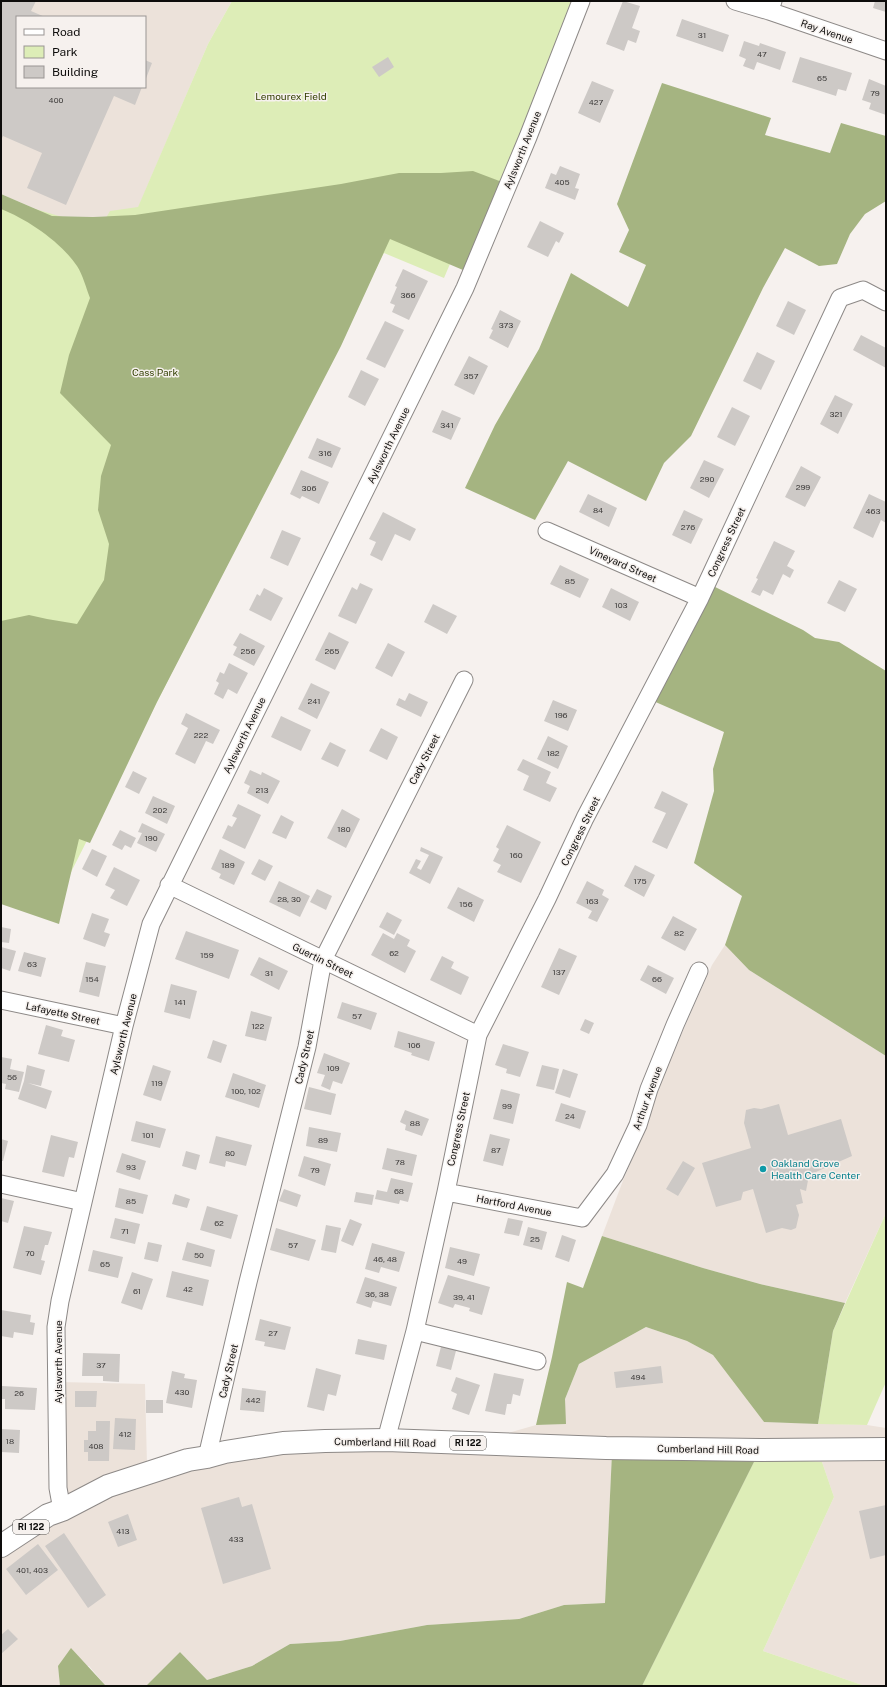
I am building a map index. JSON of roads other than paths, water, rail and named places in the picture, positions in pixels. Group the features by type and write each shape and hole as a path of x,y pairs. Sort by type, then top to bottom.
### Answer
{"main road":[{"name":"Cumberland Hill Road","path":"1,1546 48,1515 62,1510 108,1486 188,1460 208,1457 225,1452 283,1444 325,1441 386,1440 606,1448 761,1450 886,1449"}],"street":[{"name":"Aylsworth Avenue","path":"62,1510 58,1488 56,1327 60,1301 124,1026 151,924 465,288 525,144 581,1"},
{"name":"Ray Avenue","path":"735,1 771,6 886,51"},
{"name":"Congress Street","path":"386,1440 415,1331 446,1192 478,1035 547,899 585,818 700,598 840,298 863,290 886,302"},
{"name":"Vineyard Street","path":"547,531 700,598"},
{"name":"Cady Street","path":"208,1457 248,1282 307,1047 323,960 464,680"},
{"name":"Guertin Street","path":"169,885 478,1035"},
{"name":"Arthur Avenue","path":"582,1218 615,1174 638,1125 649,1089 699,970"},
{"name":"Lafayette Street","path":"1,1000 124,1026"},
{"path":"1,1184 83,1202"},
{"name":"Hartford Avenue","path":"446,1192 582,1218"},
{"path":"415,1331 537,1361"}],"place":[{"name":"Oakland Grove Health Care Center","path":"763,1169"}],"park label":[{"name":"Lemourex Field","path":"291,96"},
{"name":"Cass Park","path":"155,372"}]}
